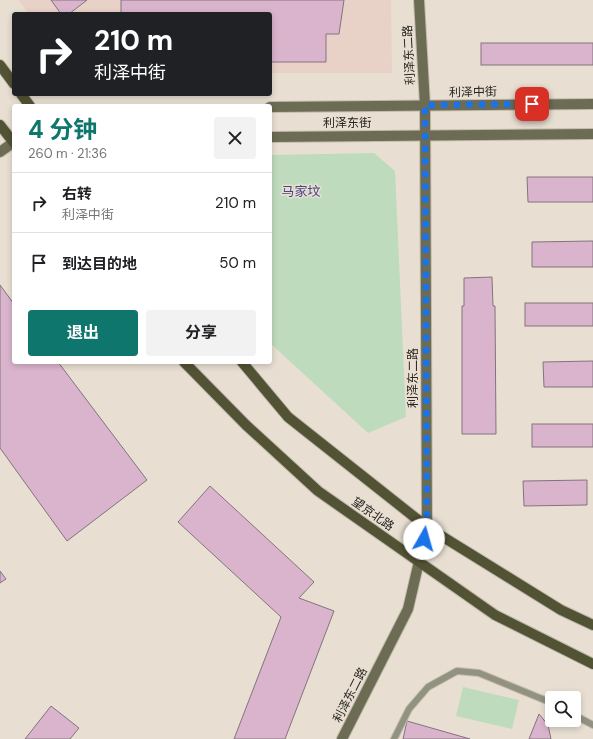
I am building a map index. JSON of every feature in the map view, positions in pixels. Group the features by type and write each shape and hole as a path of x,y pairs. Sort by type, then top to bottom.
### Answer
{"main road":[{"path":"0,65 12,81"},
{"path":"0,124 12,139"},
{"name":"望京北路","path":"186,364 246,425 318,490 496,615 593,664"},
{"name":"望京北路","path":"244,364 288,417 427,527 561,610 593,625"}],"street":[{"name":"利泽东二路","path":"342,739 408,609 420,563 427,527 425,105 419,0"},
{"name":"利泽中街","path":"425,105 593,104"},
{"name":"利泽东街","path":"272,107 425,105"},
{"path":"425,136 593,134"},
{"name":"利泽东街","path":"272,137 425,136"},
{"path":"0,152 12,143"}],"lane":[{"path":"394,739 409,709 428,687 457,671 479,672 545,700"},
{"path":"581,719 593,725"}],"shaded area":[{"path":"18,0 391,0 392,73 272,73 272,12 27,12"}],"green space":[{"path":"374,153 395,171 406,417 368,433 272,345 272,155"},
{"path":"463,687 519,700 512,729 456,716"}],"building":[{"path":"51,0 87,0 72,12 60,12"},
{"path":"121,0 344,0 339,34 326,34 326,62 272,62 272,12 121,12"},
{"path":"481,43 593,43 593,65 481,65"},
{"path":"527,177 593,177 593,202 528,202"},
{"path":"593,241 593,267 532,267 532,242"},
{"path":"492,277 493,306 495,306 496,434 462,434 462,306 464,306 464,278"},
{"path":"0,285 12,301 12,364 60,364 147,480 67,541 0,448"},
{"path":"525,303 593,303 593,326 525,326"},
{"path":"593,361 593,387 544,387 543,362"},
{"path":"532,424 593,424 593,447 532,447"},
{"path":"587,480 587,505 524,506 523,481"},
{"path":"210,486 314,582 299,598 334,611 285,739 234,739 281,617 178,522"},
{"path":"0,571 6,579 0,583"},
{"path":"51,706 79,728 70,739 25,739"},
{"path":"539,714 545,721 545,727 548,727 551,739 529,739"},
{"path":"407,721 470,739 403,739"}],"district":[{"name":"马家坟","path":"301,191"}],"route":[{"path":"424,539 427,527 425,105 532,104"}]}
